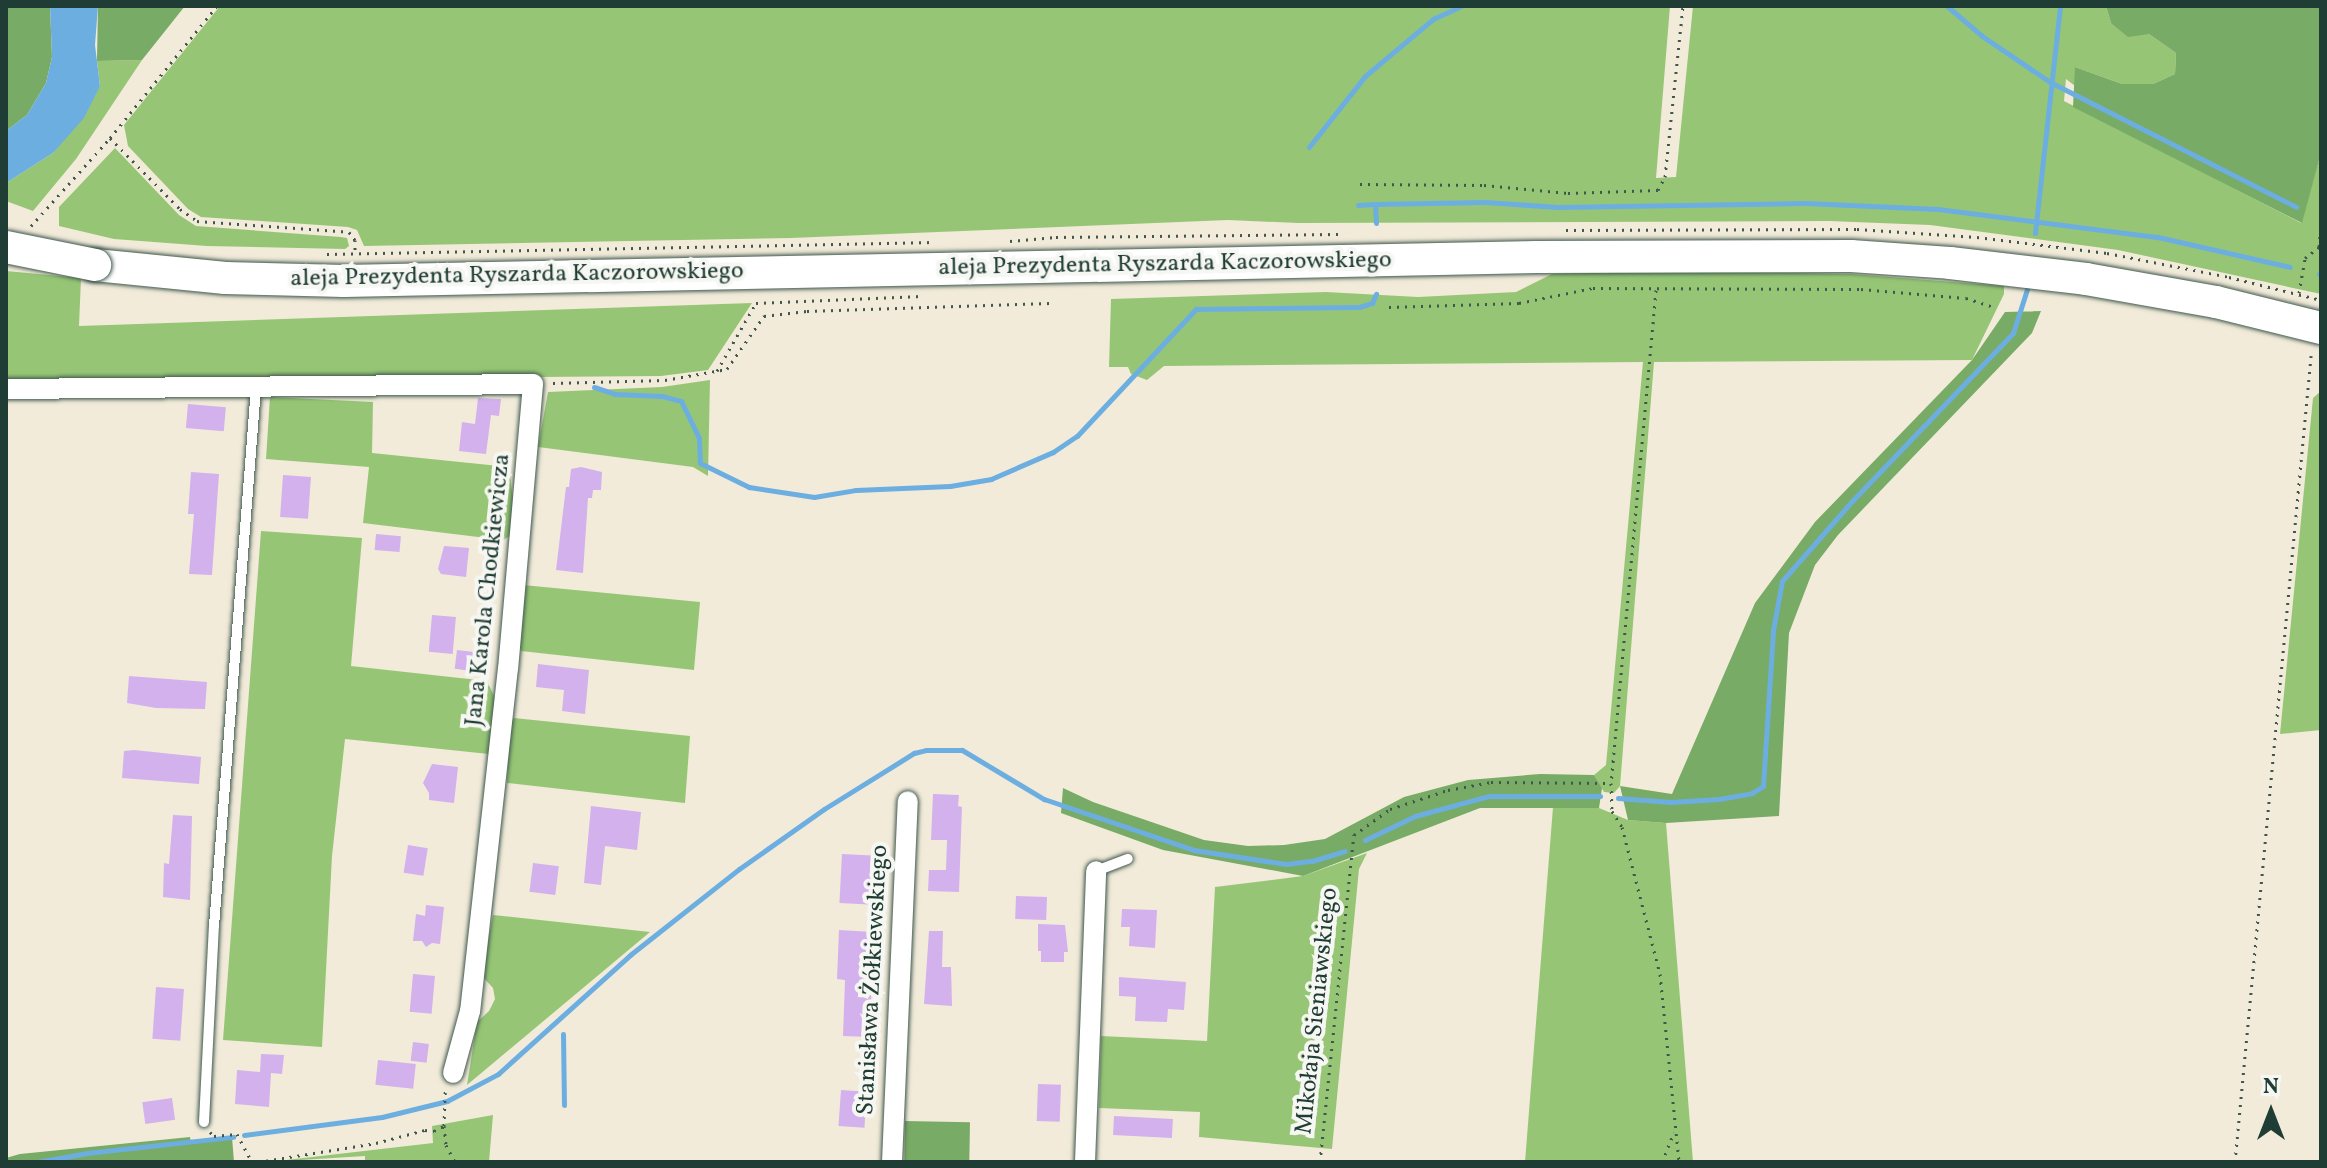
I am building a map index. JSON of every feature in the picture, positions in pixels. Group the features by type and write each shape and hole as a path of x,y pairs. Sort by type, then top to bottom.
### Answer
{"main road":[{"name":"aleja Prezydenta Ryszarda Kaczorowskiego","path":"15,240 95,265 225,278 344,281 1537,257 1851,256 1950,263 2086,279 2216,302 2316,342"}],"street":[{"path":"6,389 533,384"},
{"name":"Jana Karola Chodkiewicza","path":"453,1073 470,1011 508,668 533,384"},
{"name":"Stanisława Żółkiewskiego","path":"892,1162 908,801"},
{"path":"1085,1162 1096,871"}],"lane":[{"path":"204,1122 214,926 256,387"},
{"path":"1096,871 1128,859"}],"path":[{"path":"15,240 110,138 217,6"},
{"path":"1360,184 1484,185 1568,193 1658,190 1665,177 1683,6"},
{"path":"110,138 180,209 197,221 349,232 355,240 355,254"},
{"path":"2299,294 2305,258 2319,247 2321,224"},
{"path":"1389,307 1519,303 1593,288 1861,289 1966,298 1993,307"},
{"path":"1656,290 1611,783 1612,811 1622,827 1660,974 1679,1162"},
{"path":"717,371 756,303 926,296"},
{"path":"533,384 665,380 727,369 764,316 807,311 1052,303"},
{"path":"2235,1162 2316,342"},
{"name":"Mikołaja Sieniawskiego","path":"1320,1162 1354,835 1390,809 1448,790 1491,782 1611,783"},
{"path":"444,1097 446,1145 455,1162"},
{"path":"204,1122 214,1136 237,1134 252,1162"},
{"path":"258,1162 376,1143 425,1130 434,1131 444,1126"},
{"path":"1662,1162 1676,1130"}],"green space":[{"path":"6,6 50,6 52,57 46,83 27,115 6,131"},
{"path":"98,6 185,6 142,60 97,61"},
{"path":"220,6 1670,6 1656,178 1676,177 1693,6 2106,6 2111,23 2149,34 2176,53 2175,74 2153,84 2122,84 2075,67 2075,86 2066,79 2064,101 2301,223 2321,153 2321,294 2118,250 1930,225 1829,221 1298,223 1228,220 791,238 364,246 357,230 348,227 201,217 188,209 128,146 124,125"},
{"path":"2106,6 2321,6 2321,153 2302,223 2073,107 2075,67 2122,84 2153,84 2175,74 2176,53 2149,34 2128,37 2111,23"},
{"path":"142,60 76,159 33,211 6,201 6,183 53,153 100,86 97,61"},
{"path":"115,148 179,215 196,226 341,237 347,238 349,246 345,249 207,246 114,239 59,226 59,207"},
{"path":"6,271 81,278 79,326 752,303 708,370 661,376 6,381"},
{"path":"1662,271 1851,274 2004,286 2004,294 1972,360 1654,362 1620,786 1614,793 1604,792 1594,775 1606,765 1643,362 1164,366 1147,380 1131,374 1128,367 1109,367 1111,299 1326,292 1418,297 1516,292 1552,274"},
{"path":"2041,311 2032,333 1838,535 1815,565 1789,633 1779,816 1666,823 1628,820 1620,786 1672,794 1755,603 1815,522 1972,360 2005,312"},
{"path":"710,380 708,476 693,467 538,447 548,392 662,387"},
{"path":"2321,391 2321,730 2280,734 2313,398"},
{"path":"270,397 373,402 372,453 509,467 514,507 510,536 503,540 363,523 369,467 266,459"},
{"path":"261,531 362,538 351,666 487,681 495,698 489,754 345,739 332,856 322,1047 223,1040"},
{"path":"523,585 700,602 694,670 521,651"},
{"path":"514,718 690,736 685,803 507,783 510,723"},
{"path":"1540,774 1594,775 1602,788 1599,808 1480,808 1303,876 1163,850 1061,813 1063,788 1093,802 1204,840 1248,846 1284,845 1325,839 1404,797 1468,780"},
{"path":"1553,807 1599,808 1628,820 1666,823 1693,1162 1525,1162"},
{"path":"1367,853 1359,869 1332,1149 1199,1137 1200,1112 1099,1108 1101,1036 1207,1041 1215,887 1303,876"},
{"path":"493,915 650,932 467,1085 477,1022 489,1011 495,999 493,988 482,976"},
{"path":"493,1115 489,1162 365,1162 365,1156 269,1162 433,1143 432,1126"},
{"path":"905,1121 970,1122 969,1162 904,1162"},
{"path":"190,1137 191,1143 232,1137 234,1162 6,1162 6,1158 20,1154"}],"water":[{"path":"50,6 98,6 95,45 100,86 84,118 53,153 6,183 6,131 27,115 46,83 52,57"}],"building":[{"path":"478,398 501,399 499,416 491,415 486,454 459,451 462,422 475,424"},
{"path":"188,404 226,407 224,431 186,428"},
{"path":"581,467 602,472 601,490 593,490 592,498 588,498 583,573 556,570 566,487 569,487 571,469"},
{"path":"191,472 219,474 212,575 189,574 194,514 188,514"},
{"path":"283,475 311,477 308,519 280,517"},
{"path":"376,534 401,536 400,552 375,550"},
{"path":"444,546 469,548 466,577 441,574 438,569"},
{"path":"432,615 456,617 453,654 429,652"},
{"path":"457,650 474,652 472,671 455,669"},
{"path":"538,664 589,670 585,714 562,711 564,690 536,687"},
{"path":"129,676 207,682 205,709 156,708 127,703"},
{"path":"124,751 201,757 199,784 122,778"},
{"path":"432,764 458,767 454,803 429,800 423,783"},
{"path":"933,794 959,795 958,806 962,807 959,892 928,891 929,870 946,870 947,840 931,840"},
{"path":"591,806 641,812 637,850 605,846 601,885 584,883"},
{"path":"173,815 192,816 190,900 163,897 164,863 169,864"},
{"path":"408,845 428,848 423,876 404,873"},
{"path":"842,854 877,856 874,905 839,903"},
{"path":"533,863 559,866 555,895 529,892"},
{"path":"1016,896 1047,897 1046,920 1015,919"},
{"path":"426,905 444,907 440,944 432,943 426,947 422,941 413,941 416,914 425,916"},
{"path":"1122,909 1157,910 1155,948 1129,946 1130,927 1121,927"},
{"path":"1038,924 1065,925 1068,952 1064,952 1064,962 1041,962"},
{"path":"839,930 873,932 870,1037 843,1036 845,980 837,979"},
{"path":"929,931 943,931 942,967 951,967 952,1006 924,1004"},
{"path":"413,974 435,976 432,1014 410,1012"},
{"path":"1119,977 1186,982 1184,1010 1168,1009 1167,1022 1135,1021 1136,997 1119,996"},
{"path":"156,987 184,989 180,1041 152,1039"},
{"path":"413,1042 429,1044 427,1063 411,1061"},
{"path":"261,1054 284,1055 282,1074 271,1073 269,1107 235,1104 237,1070 260,1072"},
{"path":"378,1060 416,1064 413,1089 375,1085"},
{"path":"1038,1084 1061,1085 1060,1122 1037,1121"},
{"path":"841,1090 867,1092 864,1128 838,1126"},
{"path":"172,1098 175,1120 145,1124 142,1102"},
{"path":"1114,1116 1173,1119 1172,1138 1113,1135"}],"waterway":[{"path":"1309,147 1365,76 1433,19 1461,6"},
{"path":"1947,6 1982,36 2050,82 2296,207"},
{"path":"2035,233 2060,6"},
{"path":"1375,204 1485,202 1558,207 1806,203 1938,209 2158,237 2290,267"},
{"path":"1358,205 1375,204 1376,223"},
{"path":"1618,798 1671,802 1719,799 1752,793 1763,786 1773,630 1782,581 1852,501 2013,333 2027,289"},
{"path":"594,387 615,394 662,396 681,401 699,438 700,463 749,487 814,497 856,490 950,486 991,479 1053,452 1077,436 1196,309 1359,307 1372,303 1376,294"},
{"path":"244,1135 382,1117 447,1101 498,1074 630,955 739,869 824,809 914,753 962,750 1044,799 1194,850 1286,864 1312,861 1345,851"},
{"path":"1365,840 1415,816 1489,796 1600,796"},
{"path":"563,1034 564,1105"},
{"path":"37,1162 87,1153 233,1137"}]}
